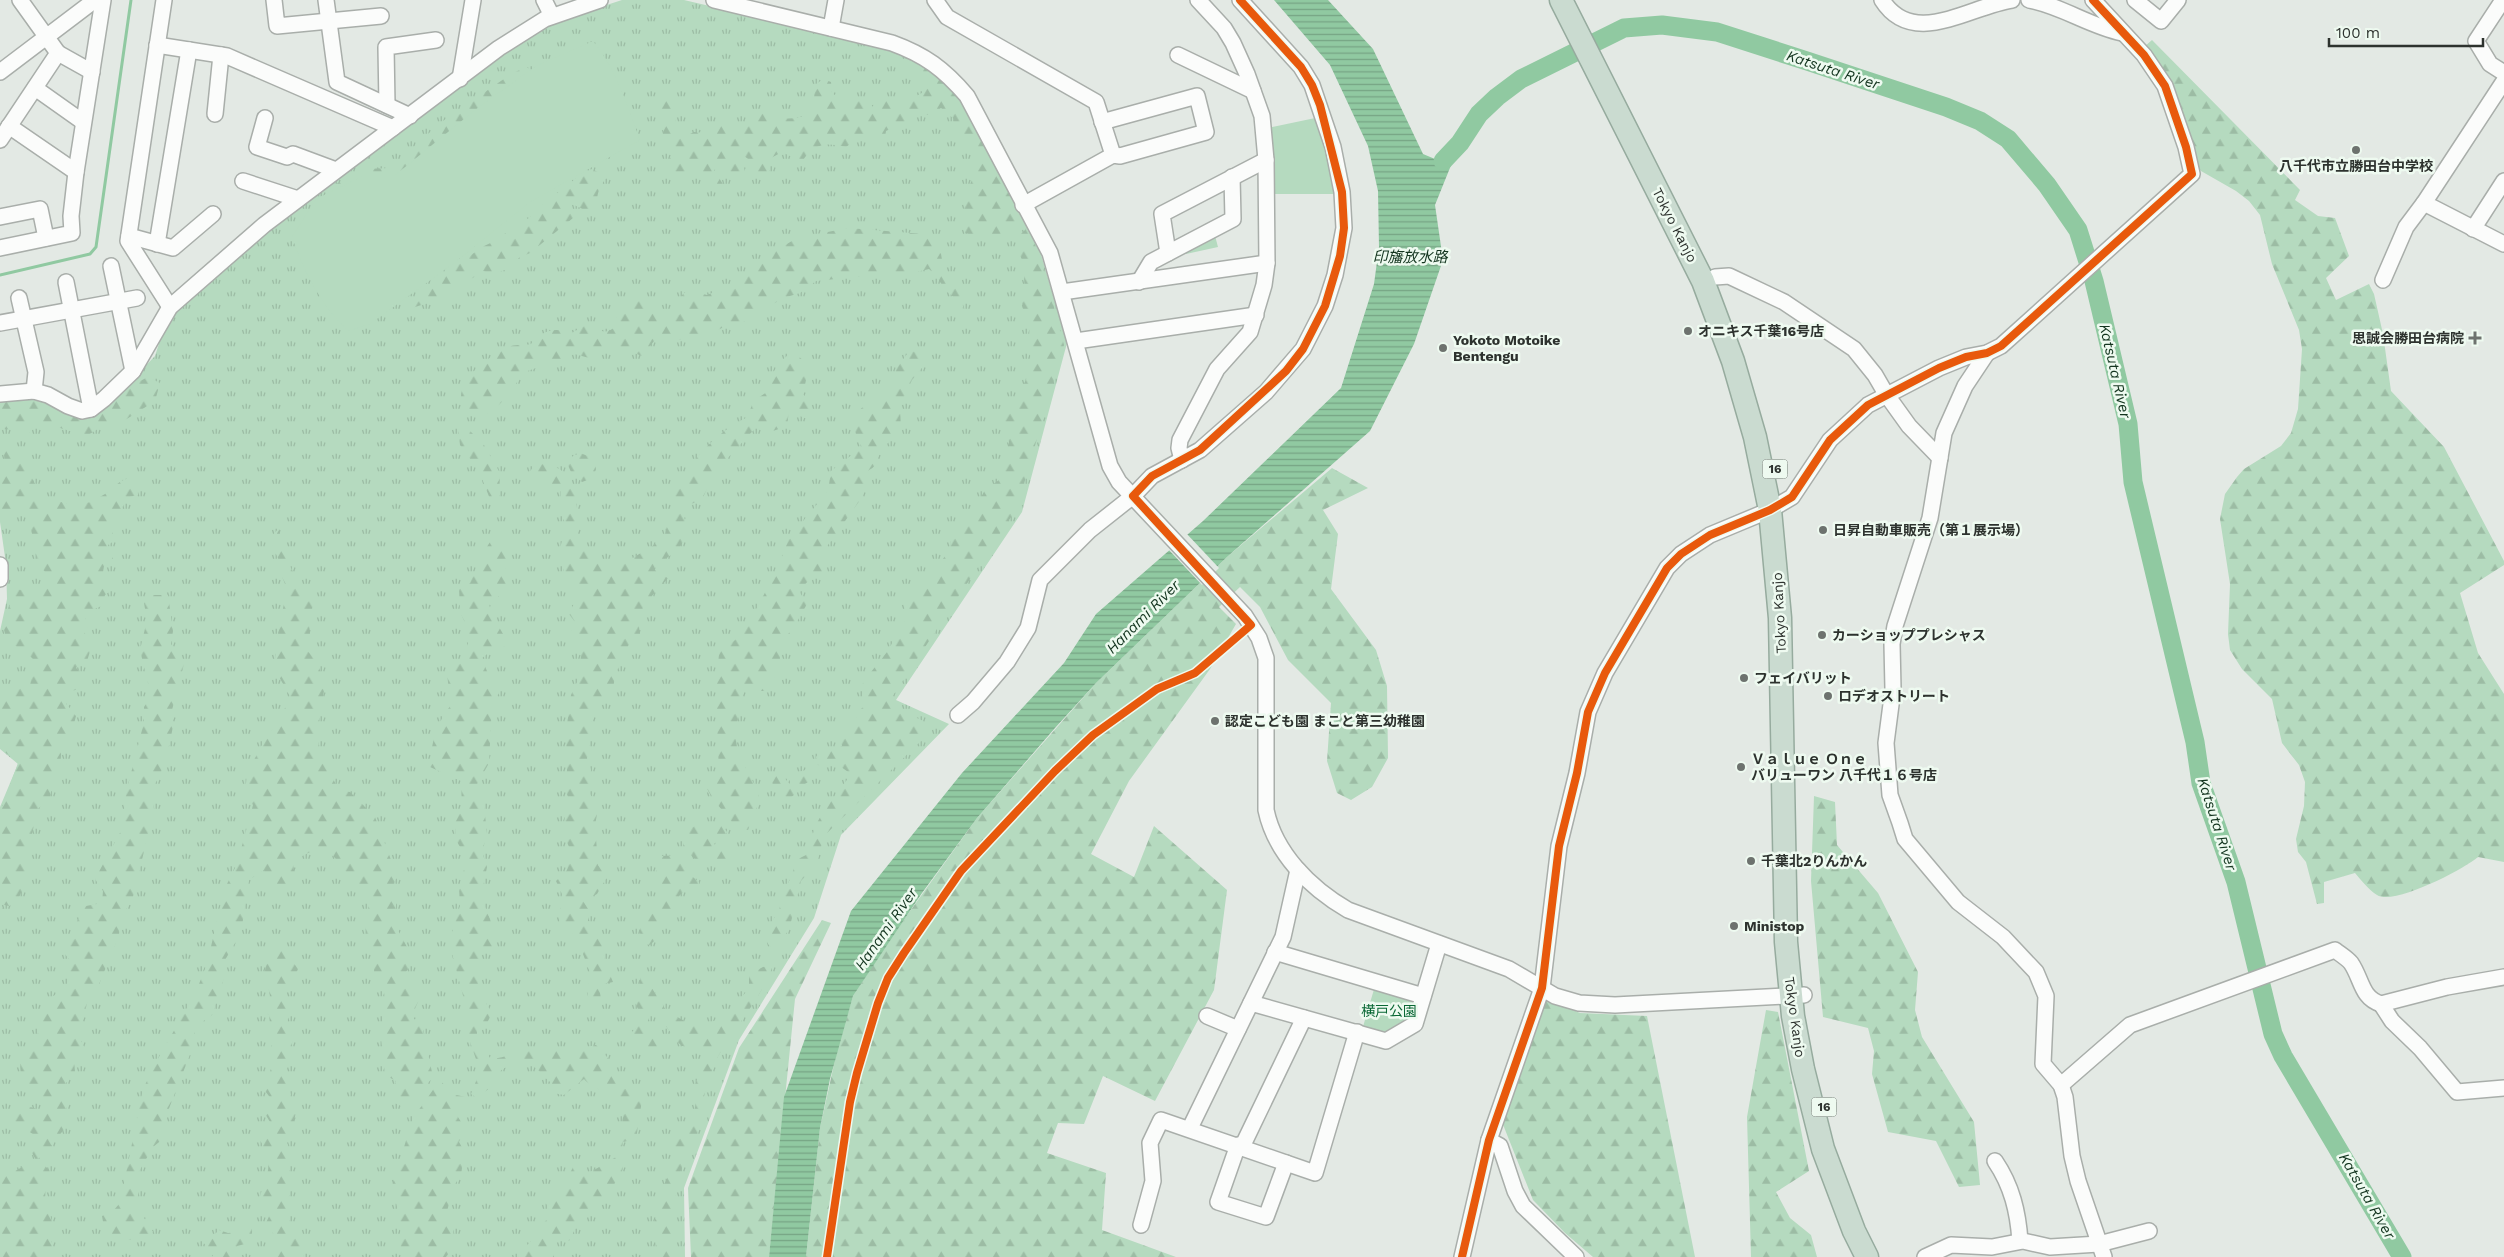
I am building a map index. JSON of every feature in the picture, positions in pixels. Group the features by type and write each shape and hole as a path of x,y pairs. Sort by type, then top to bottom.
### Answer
{"highway":[{"name":"Tokyo Kanjo","path":"1561,0 1582,28 1714,277 1737,332 1755,386 1770,444 1776,506 1792,611 1801,965 1797,996 1803,1069 1822,1149 1844,1206 1868,1257"},
{"name":"Tokyo Kanjo","path":"1575,0 1582,28"},
{"name":"Tokyo Kanjo","path":"1605,72 1720,321 1776,506"},
{"name":"Tokyo Kanjo","path":"1797,996 1829,1126 1851,1188 1881,1257"}],"street":[{"path":"20,0 58,53 92,72"},
{"path":"0,72 95,0"},
{"path":"1,245 72,233 71,216 76,172 103,0"},
{"path":"164,0 128,241 170,308"},
{"path":"274,0 277,26 381,16"},
{"path":"326,0 337,82 410,116"},
{"path":"460,79 473,0"},
{"path":"544,0 552,16"},
{"path":"0,394 34,391 48,395 82,411 90,409 104,399 133,371 170,308 264,225 499,48 552,16 600,0"},
{"path":"714,0 892,43 911,50 930,60 952,78 967,96 1050,253 1110,466 1119,482 1245,616 1259,638 1266,658 1266,810 1270,829 1281,849 1298,870 1336,903 1348,910 1509,969 1555,996 1578,1003 1615,1005 1797,996"},
{"path":"830,28 836,0"},
{"path":"936,0 948,16 1096,102 1112,154"},
{"path":"1182,460 1179,448 1185,432 1217,369 1250,332 1264,285 1267,263 1266,160 1262,116 1240,58 1224,28 1198,0"},
{"path":"958,715 973,702 1011,655 1028,628 1040,580 1090,530 1138,501 1152,476 1200,450 1266,392 1303,349 1325,306 1335,275 1344,228 1342,192 1332,147 1320,105 1312,85 1301,67 1240,0"},
{"path":"1882,0 1888,9 1899,19 1911,23 1928,24 2012,0"},
{"path":"2029,0 2060,10 2102,29 2122,33"},
{"path":"1462,1257 1490,1140 1542,988 1559,846 1577,773 1588,712 1606,673 1667,568 1681,554 1710,535 1792,497 1830,440 1868,405 1886,394 1966,357 1987,353 2001,346 2192,174 2186,147 2165,86 2144,55 2093,0"},
{"path":"2135,0 2161,20 2178,0"},
{"path":"2503,0 2476,41 2490,64 2504,73"},
{"path":"387,105 386,47 436,40"},
{"path":"157,46 221,55 392,128"},
{"path":"157,244 189,50"},
{"path":"0,140 58,53"},
{"path":"1178,54 1253,91"},
{"path":"215,114 221,55"},
{"path":"2383,280 2406,227 2499,98 2504,81"},
{"path":"35,88 83,122"},
{"path":"1024,205 1112,154 1120,156 1206,132 1197,96 1102,122"},
{"path":"265,118 257,147 287,157 293,154 336,170"},
{"path":"9,126 76,172"},
{"path":"1168,253 1162,214 1266,160"},
{"path":"1139,282 1151,262 1233,219 1232,177"},
{"path":"243,181 298,199"},
{"path":"2473,229 2504,181"},
{"path":"2424,203 2504,244"},
{"path":"0,217 40,208 46,238"},
{"path":"129,236 173,248 213,214"},
{"path":"1062,292 1267,263"},
{"path":"111,266 133,371"},
{"path":"1714,277 1729,276 1784,302 1854,349 1875,375 1909,426 1940,458"},
{"path":"66,282 90,409"},
{"path":"19,298 36,372 34,391"},
{"path":"0,323 137,298"},
{"path":"1076,341 1256,315"},
{"path":"1987,353 1955,405 1944,433 1930,518 1902,598 1892,644 1893,684 1886,743 1890,796 1905,839 1958,902 2004,937 2036,972 2046,996 2042,1064 2061,1085 2065,1097 2072,1156 2078,1181 2102,1251"},
{"path":"0,565 0,579"},
{"path":"1190,1128 1283,937 1298,870"},
{"path":"1251,1003 1386,1041 1415,1024 1439,944"},
{"path":"2061,1085 2130,1025 2335,950 2350,962 2365,994 2372,1001 2382,1004 2465,983 2504,977"},
{"path":"1275,952 1423,996"},
{"path":"2382,1004 2392,1020 2420,1048 2457,1092 2504,1088"},
{"path":"1207,1016 1238,1029"},
{"path":"1286,1163 1266,1217 1218,1202 1240,1146 1304,1018"},
{"path":"1141,1225 1153,1181 1150,1143 1161,1120 1190,1128 1315,1173 1357,1032"},
{"path":"1490,1140 1500,1146 1515,1191 1523,1206 1576,1257"},
{"path":"1995,1161 2012,1193 2018,1218 2020,1242"},
{"path":"1925,1257 1951,1245 1992,1247 2020,1242 2050,1247 2102,1251 2149,1231"}],"green space":[{"path":"622,0 684,0 892,49 909,55 972,115 1040,251 1067,343 1022,512 896,700 949,724 841,835 814,918 739,1040 684,1188 685,1257 0,1257 0,807 18,764 0,749 0,631 7,599 6,564 0,522 0,399 39,401 75,416 124,388 155,356 165,325 175,312 267,230 502,53 548,24"},
{"path":"2152,40 2300,190 2295,200 2318,216 2335,218 2349,256 2326,278 2336,300 2369,284 2374,294 2383,334 2391,391 2444,447 2504,561 2504,565 2460,593 2478,653 2504,694 2504,862 2478,857 2459,870 2429,885 2386,897 2374,893 2355,873 2324,882 2324,903 2317,904 2306,862 2298,852 2296,839 2304,806 2305,782 2299,765 2282,743 2272,699 2242,669 2230,650 2228,634 2230,584 2220,519 2225,494 2237,477 2244,469 2281,446 2291,433 2298,409 2302,349 2299,330 2272,264 2260,215 2249,201 2236,191 2201,171 2196,165 2144,47"},
{"path":"593,41 615,76 640,140 530,202 454,263 370,324 348,331 338,321 314,287 292,237 316,199 363,176 394,176 475,110 536,66"},
{"path":"918,61 947,83 967,106 1026,223 988,239 965,233 960,222 976,160 971,148 957,130 953,118 941,108 931,114 914,117 886,131 885,137 863,135 846,147 826,145 815,148 802,162 782,152 771,158 768,177 759,176 752,162 739,152 736,158 744,167 746,177 742,181 732,178 724,166 714,170 726,189 724,196 718,194 704,177 688,168 683,184 673,185 665,167 673,152 671,142 654,141 654,132 659,136 664,133 655,112 658,98 670,97 678,104 675,124 676,136 686,136 694,132 706,133 723,123 740,124 752,119 759,112 784,118 796,118 809,114 809,105 814,99 815,85 823,79 831,82 832,93 846,103 860,99 864,104 872,107 879,99 897,101 910,98 926,90 914,64"},
{"path":"526,67 536,72 411,170 329,200 327,189 364,169 391,168 440,123 511,74"},
{"path":"1320,117 1339,194 1271,194 1268,128"},
{"path":"592,169 607,177 599,191 593,214 572,204 573,218 530,253 512,261 508,269 492,274 483,271 443,298 412,308 412,301 425,289 482,247 499,239 513,226 529,218 537,209 584,172"},
{"path":"848,228 924,234 941,254 944,271 959,287 964,311 959,302 945,289 935,274 929,269 895,277 883,270 865,276 816,281 800,293 783,298 746,321 726,326 701,338 654,341 642,356 624,349 609,347 593,359 567,352 560,362 543,361 536,368 522,373 505,399 486,414 477,416 469,414 462,404 462,389 472,373 487,360 511,346 531,344 543,333 554,330 564,331 569,334 584,326 588,326 602,331 610,330 615,327 619,313 623,309 634,302 648,299 655,298 667,319 686,312 682,295 688,290 707,295 724,288 737,288 751,271 753,264 797,238"},
{"path":"1027,228 1038,251 1064,345 1017,508 890,700 889,705 932,725 932,730 824,836 817,863 801,881 789,930 773,949 768,944 764,933 779,911 782,896 792,875 796,860 810,853 811,841 818,820 851,774 837,764 825,767 818,765 816,757 821,750 842,746 838,732 839,726 856,720 858,712 864,706 863,682 887,652 906,619 904,602 910,591 923,584 950,550 951,531 961,521 970,517 985,490 999,480 1008,464 1009,442 1001,419 1023,386 1030,364 1030,321 1024,314 1021,298 1025,292 1023,262 1018,251 1019,236"},
{"path":"1214,232 1218,247 1186,254 1185,249"},
{"path":"910,350 930,358 912,380 900,406 901,431 884,448 874,467 865,472 863,496 825,549 824,571 809,580 799,591 807,604 791,632 784,636 780,647 780,669 766,691 743,691 735,734 738,754 758,791 759,802 748,830 735,827 712,797 705,784 714,779 719,772 716,701 719,652 743,634 777,570 789,538 828,491 831,471 862,447 856,435 855,418 865,405 892,388 896,369"},
{"path":"793,351 809,366 803,394 809,401 812,412 807,419 789,411 787,426 773,431 761,422 713,474 702,500 688,505 683,514 689,532 680,547 654,568 657,573 668,578 650,598 642,611 639,619 641,638 630,642 615,675 613,690 602,703 592,708 593,717 589,729 590,751 587,758 591,770 588,790 598,809 595,825 598,865 607,877 597,894 583,901 589,910 588,921 600,928 605,963 613,982 599,985 602,1007 590,1008 587,990 591,975 583,954 587,944 559,924 562,894 556,881 567,870 571,851 563,834 569,800 564,785 567,771 566,732 571,695 579,678 582,643 569,638 575,622 569,614 578,595 562,580 564,567 559,551 566,528 561,509 561,491 550,484 538,486 529,473 535,464 550,465 561,470 569,478 576,500 578,538 599,560 626,562 664,539 670,514 675,508 670,499 684,475 713,441 748,417 753,401 767,392 775,369"},
{"path":"148,377 160,383 155,401 122,422 108,423 88,435 35,422 28,435 20,430 2,429 0,410 2,403 24,398 41,402 75,417 87,418 109,405 128,387"},
{"path":"458,427 466,427 484,445 500,473 499,498 490,499 479,471 460,445"},
{"path":"11,439 42,497 73,505 91,502 121,481 137,475 138,495 125,498 120,517 112,531 114,541 108,545 113,559 104,566 103,572 109,579 110,591 105,595 102,606 91,610 91,614 85,619 88,626 84,632 92,645 87,661 81,661 76,668 81,672 79,689 64,693 57,698 64,701 76,716 70,739 61,739 56,744 61,754 60,777 52,785 50,798 30,816 34,825 32,834 35,840 28,853 26,881 17,902 9,906 0,904 0,812 18,763 0,748 0,691 11,686 30,686 34,660 27,653 7,641 3,626 15,589 28,591 41,585 45,572 37,558 30,526 26,518 21,511 3,514 0,504 0,471 5,467 3,441"},
{"path":"580,453 593,458 596,469 593,478 582,482 571,472 567,463 573,456"},
{"path":"1332,468 1368,488 1323,510 1338,534 1331,589 1376,650 1387,686 1388,758 1372,787 1351,800 1337,793 1327,761 1331,703 1288,660 1260,607 1240,587 1219,607 1236,624 1210,669 1129,781 1091,854 1134,877 1154,826 1227,890 1214,990 1155,1101 1103,1076 1084,1124 1058,1123 1047,1153 1106,1173 1102,1230 1176,1257 806,1257 820,1128 839,1042 853,996 890,939 977,818 1096,683 1227,557"},
{"path":"279,528 283,549 291,568 314,602 309,620 310,636 306,641 306,649 317,662 325,684 317,735 321,757 339,790 350,792 375,817 397,876 393,886 397,897 394,923 414,960 406,972 420,997 412,1016 423,1030 433,1077 409,1106 401,1106 390,1100 396,1081 385,1075 380,1029 386,1009 384,992 374,977 374,958 364,922 371,912 337,859 324,852 315,851 293,861 295,881 287,888 287,896 281,899 264,870 249,880 241,933 225,960 225,975 212,1015 202,1022 193,1025 196,1039 168,1111 164,1138 153,1147 137,1175 139,1210 153,1232 142,1240 115,1239 104,1227 102,1216 113,1211 120,1203 143,1089 195,994 207,964 224,890 237,864 253,805 245,794 247,773 262,745 282,715 290,696 274,668 279,628 287,589 281,574 281,564 272,546 272,536"},
{"path":"492,539 507,540 510,557 505,571 507,600 498,596 489,604 492,615 510,646 495,648 482,658 488,674 499,693 492,704 489,763 475,788 484,805 487,834 482,852 487,867 481,897 490,919 497,946 481,954 477,988 492,1013 487,1023 477,1027 477,1037 490,1058 499,1058 532,1048 569,1050 596,1045 607,1057 614,1073 626,1089 642,1100 636,1139 623,1142 620,1158 623,1168 620,1177 607,1193 588,1208 591,1214 576,1227 569,1241 546,1236 554,1257 518,1257 520,1252 551,1216 546,1203 548,1194 565,1184 573,1167 589,1173 616,1157 616,1134 622,1126 623,1114 610,1098 584,1079 564,1095 553,1093 554,1086 529,1061 511,1065 503,1069 496,1076 491,1077 491,1087 477,1098 471,1094 480,1071 465,1027 467,1011 449,942 460,906 459,887 467,859 456,840 455,823 462,808 461,781 430,767 435,734 451,705 447,674 462,657 468,644 467,627 460,612 459,587 470,583 481,556"},
{"path":"153,595 168,595 173,631 171,644 184,664 172,710 173,726 170,742 160,776 152,788 154,810 132,901 120,918 119,936 97,989 91,987 79,1036 84,1047 74,1060 75,1072 66,1083 69,1094 65,1128 44,1155 36,1160 31,1151 33,1134 15,1124 14,1111 17,1103 40,1110 44,1106 38,1092 22,1081 19,1054 37,1037 44,1002 66,988 72,963 61,949 86,906 102,903 103,891 95,879 122,829 126,793 144,722 144,707 151,696 140,650 147,620 144,603"},
{"path":"811,768 814,774 812,780 803,785 790,782 788,776"},
{"path":"776,774 781,774 794,789 794,795 784,803 771,781"},
{"path":"1814,796 1835,802 1837,845 1878,893 1918,972 1915,1010 1922,1037 1974,1122 1980,1185 1959,1187 1936,1141 1888,1132 1872,1074 1874,1051 1868,1028 1823,1017 1811,881"},
{"path":"700,823 720,823 727,832 724,840 719,839 714,844 734,857 722,871 710,860 696,860 685,848 683,841 684,832"},
{"path":"681,855 688,873 699,882 699,891 685,890 672,903 673,913 669,920 658,924 657,938 650,945 645,944 639,931 648,904 650,901 665,898 656,872 661,856"},
{"path":"0,907 15,916 14,923 7,924 0,929"},
{"path":"822,920 831,923 795,999 769,1257 691,1257 688,1188 739,1048"},
{"path":"275,945 284,949 298,969 294,978 287,982 285,990 293,1014 288,1018 287,1029 293,1040 291,1059 287,1069 287,1080 297,1108 291,1133 285,1139 290,1154 291,1188 288,1199 292,1203 289,1222 302,1246 304,1257 269,1257 276,1238 266,1223 271,1212 258,1205 268,1172 268,1159 260,1140 267,1135 263,1128 270,1122 264,1112 272,1100 262,1087 262,1082 268,1077 272,1066 266,1060 273,1041 267,1030 270,1023 269,1015 265,1012 270,996 265,971 268,949"},
{"path":"773,965 762,990 723,1048 711,1070 695,1145 685,1158 675,1196 671,1233 671,1257 656,1257 655,1220 660,1206 658,1195 672,1168 675,1153 672,1137 675,1130 692,1123 697,1098 695,1085 702,1066 702,1052 693,1046 682,1046 660,1018 651,1011 648,1021 661,1039 661,1061 631,1047 630,1034 643,1021 635,1002 638,999 641,970 667,1012 695,1026 714,1021 730,1009 749,989 749,974 763,967"},
{"name":"横戸公園","path":"1375,986 1415,998 1414,1020 1384,1037 1362,1030"},
{"path":"1547,999 1580,1013 1647,1016 1695,1257 1593,1257 1565,1233 1533,1200 1502,1122"},
{"path":"1766,1010 1778,1012 1809,1171 1776,1192 1790,1218 1811,1235 1817,1257 1751,1257 1747,1117"},
{"path":"440,1080 452,1094 470,1098 456,1114 465,1128 459,1142 464,1151 461,1176 454,1185 446,1215 453,1230 455,1245 446,1257 401,1257 400,1219 392,1186 413,1118"},
{"path":"33,1162 41,1162 49,1170 51,1176 46,1181 45,1200 52,1221 50,1234 55,1257 0,1257 0,1174 13,1172"},
{"path":"247,1221 251,1226 252,1234 249,1243 237,1246 239,1257 212,1257 213,1255 203,1242 206,1237 219,1237 215,1234 219,1230 228,1233 237,1232"}],"water":[{"name":"印旛放水路","path":"1274,0 1328,0 1373,49 1423,154 1435,159 1460,143 1435,205 1443,260 1414,344 1370,431 1227,557 1096,683 977,818 922,893 853,996 830,1079 820,1128 806,1257 769,1257 784,1097 851,911 962,773 1064,663 1096,614 1203,521 1341,388 1374,284 1379,247 1378,191 1368,146 1330,65"}],"pier":[{"path":"1186,533 1219,568 1202,585 1168,549"}],"waterway":[{"path":"0,275 90,254 96,247 131,0"},
{"name":"Katsuta River","path":"1443,161 1460,143 1479,114 1497,97 1521,79 1624,28 1662,25 1717,32 1807,61 1946,107 1980,121 2008,139 2047,185 2078,230 2094,281 2128,424 2133,482 2195,742 2201,783 2236,882 2273,1034 2283,1056 2402,1257"}],"cycle path":[{"path":"827,1257 850,1102 857,1073 878,1003 888,978 904,953 961,871 1055,771 1093,735 1157,689 1195,673 1251,625 1133,496 1152,476 1200,450 1286,371 1303,349 1325,306 1340,256 1344,228 1342,192 1320,105 1312,85 1301,67 1240,0"},
{"path":"1462,1257 1489,1140 1542,988 1559,846 1577,773 1588,712 1605,673 1667,568 1681,554 1710,535 1770,510 1792,497 1830,440 1868,405 1939,368 1966,357 1987,353 2001,346 2192,174 2186,147 2165,86 2144,55 2093,0"}],"place":[{"name":"八千代市立勝田台中学校","path":"2356,150"},
{"name":"オニキス千葉16号店","path":"1688,331"},
{"name":"思誠会勝田台病院","path":"2475,338"},
{"name":"Yokoto Motoike Bentengu","path":"1443,348"},
{"name":"日昇自動車販売（第１展示場）","path":"1823,530"},
{"name":"カーショッププレシャス","path":"1822,635"},
{"name":"フェイバリット","path":"1744,678"},
{"name":"ロデオストリート","path":"1828,696"},
{"name":"認定こども園 まこと第三幼稚園","path":"1215,721"},
{"name":"Ｖａｌｕｅ Ｏｎｅ バリューワン 八千代１６号店","path":"1741,767"},
{"name":"千葉北2りんかん","path":"1751,861"},
{"name":"Ministop","path":"1734,926"}],"water label":[{"name":"Hanami River","path":"1143,617"},
{"name":"Hanami River","path":"886,929"}]}
